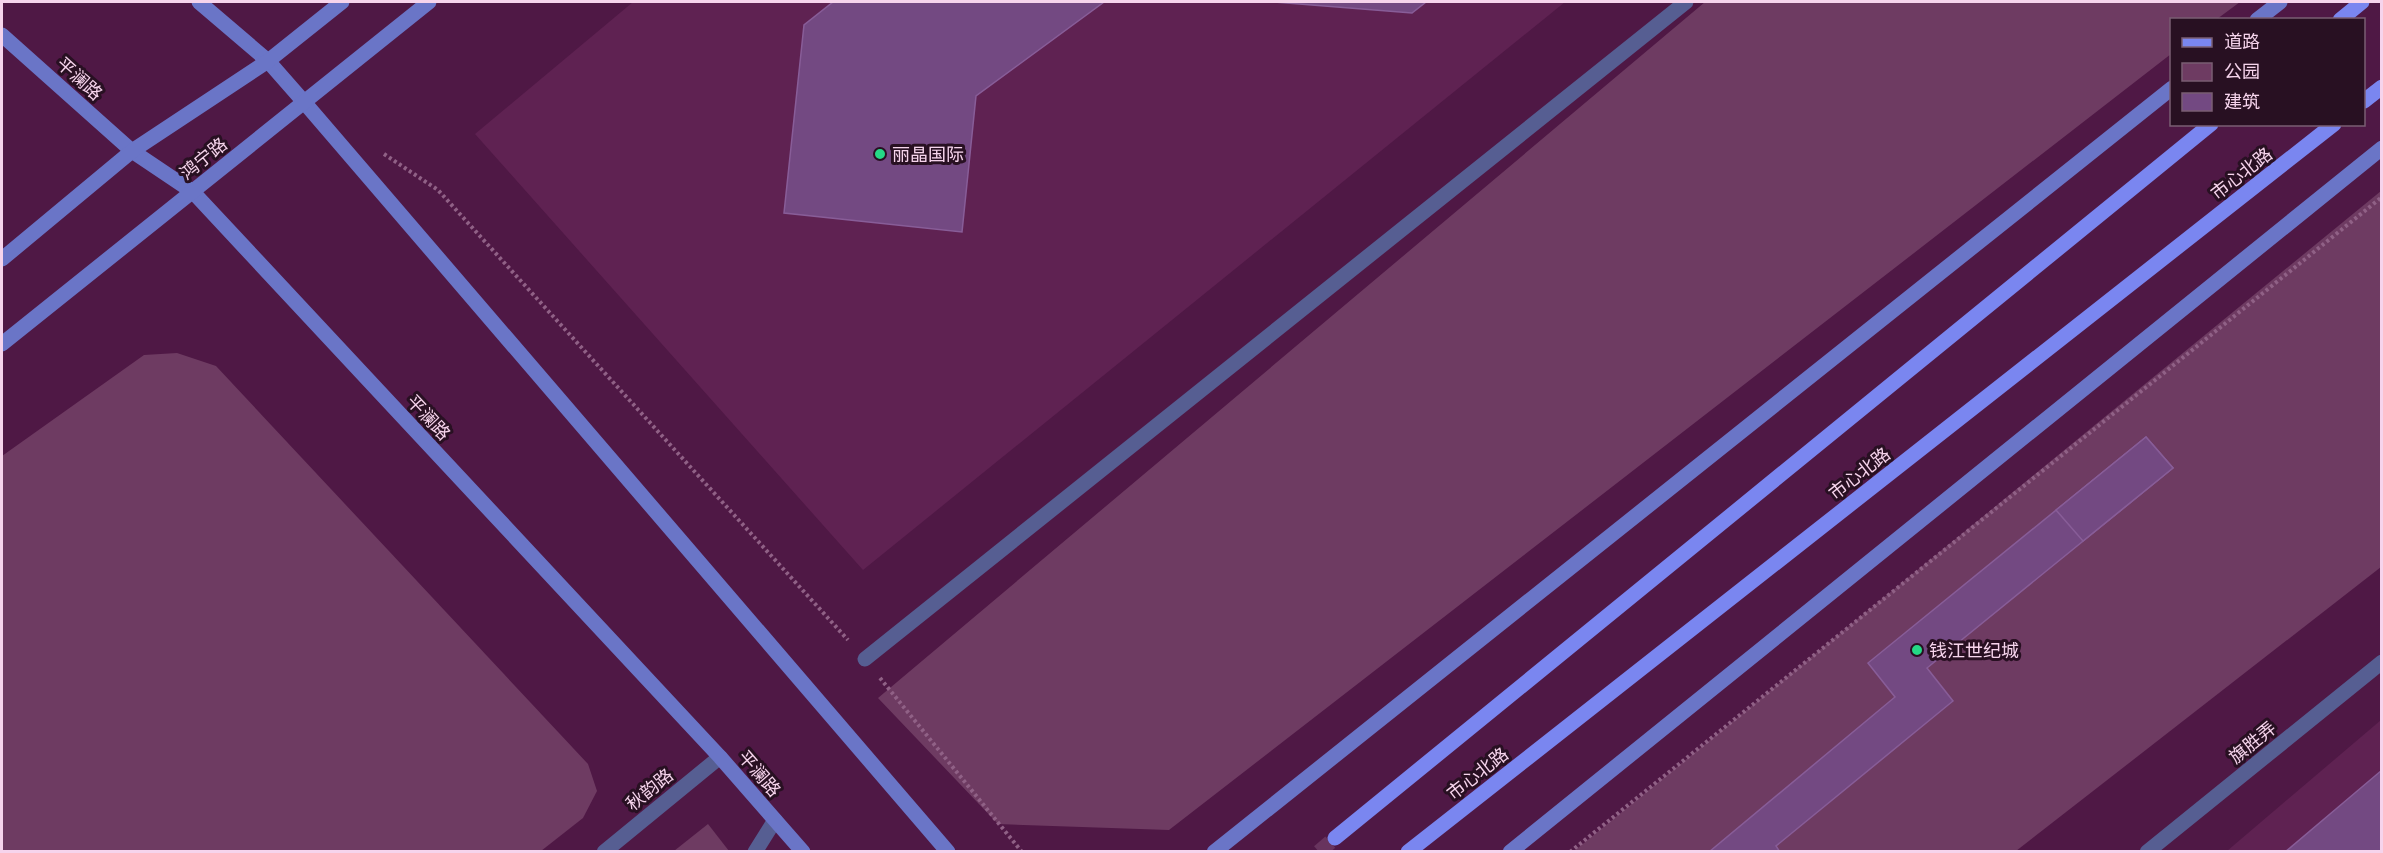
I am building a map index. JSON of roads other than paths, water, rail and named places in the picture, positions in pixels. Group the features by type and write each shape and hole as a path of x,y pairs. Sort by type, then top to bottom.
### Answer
{"main road":[{"path":"199,2 268,61 948,852"},
{"path":"2,259 132,150 268,61 342,2"},
{"name":"鸿宁路","path":"2,344 429,2"},
{"path":"2260,18 2280,2"},
{"path":"2342,18 2362,2"},
{"name":"平澜路","path":"2,35 132,150 193,192 720,757 803,852"},
{"path":"2365,101 2382,87"},
{"path":"1214,852 2170,90"},
{"path":"1335,838 2209,126"},
{"name":"市心北路","path":"1408,852 2331,126"},
{"path":"1510,852 2382,148"}],"street":[{"path":"865,659 1686,2"},
{"name":"旗胜弄","path":"2147,852 2382,662"},
{"name":"秋韵路","path":"604,852 720,757"},
{"path":"755,852 775,820"}],"tunnel":[{"path":"1319,852 1335,838"}],"place":[{"name":"丽晶国际","path":"880,154"},
{"name":"钱江世纪城","path":"1917,650"}]}
